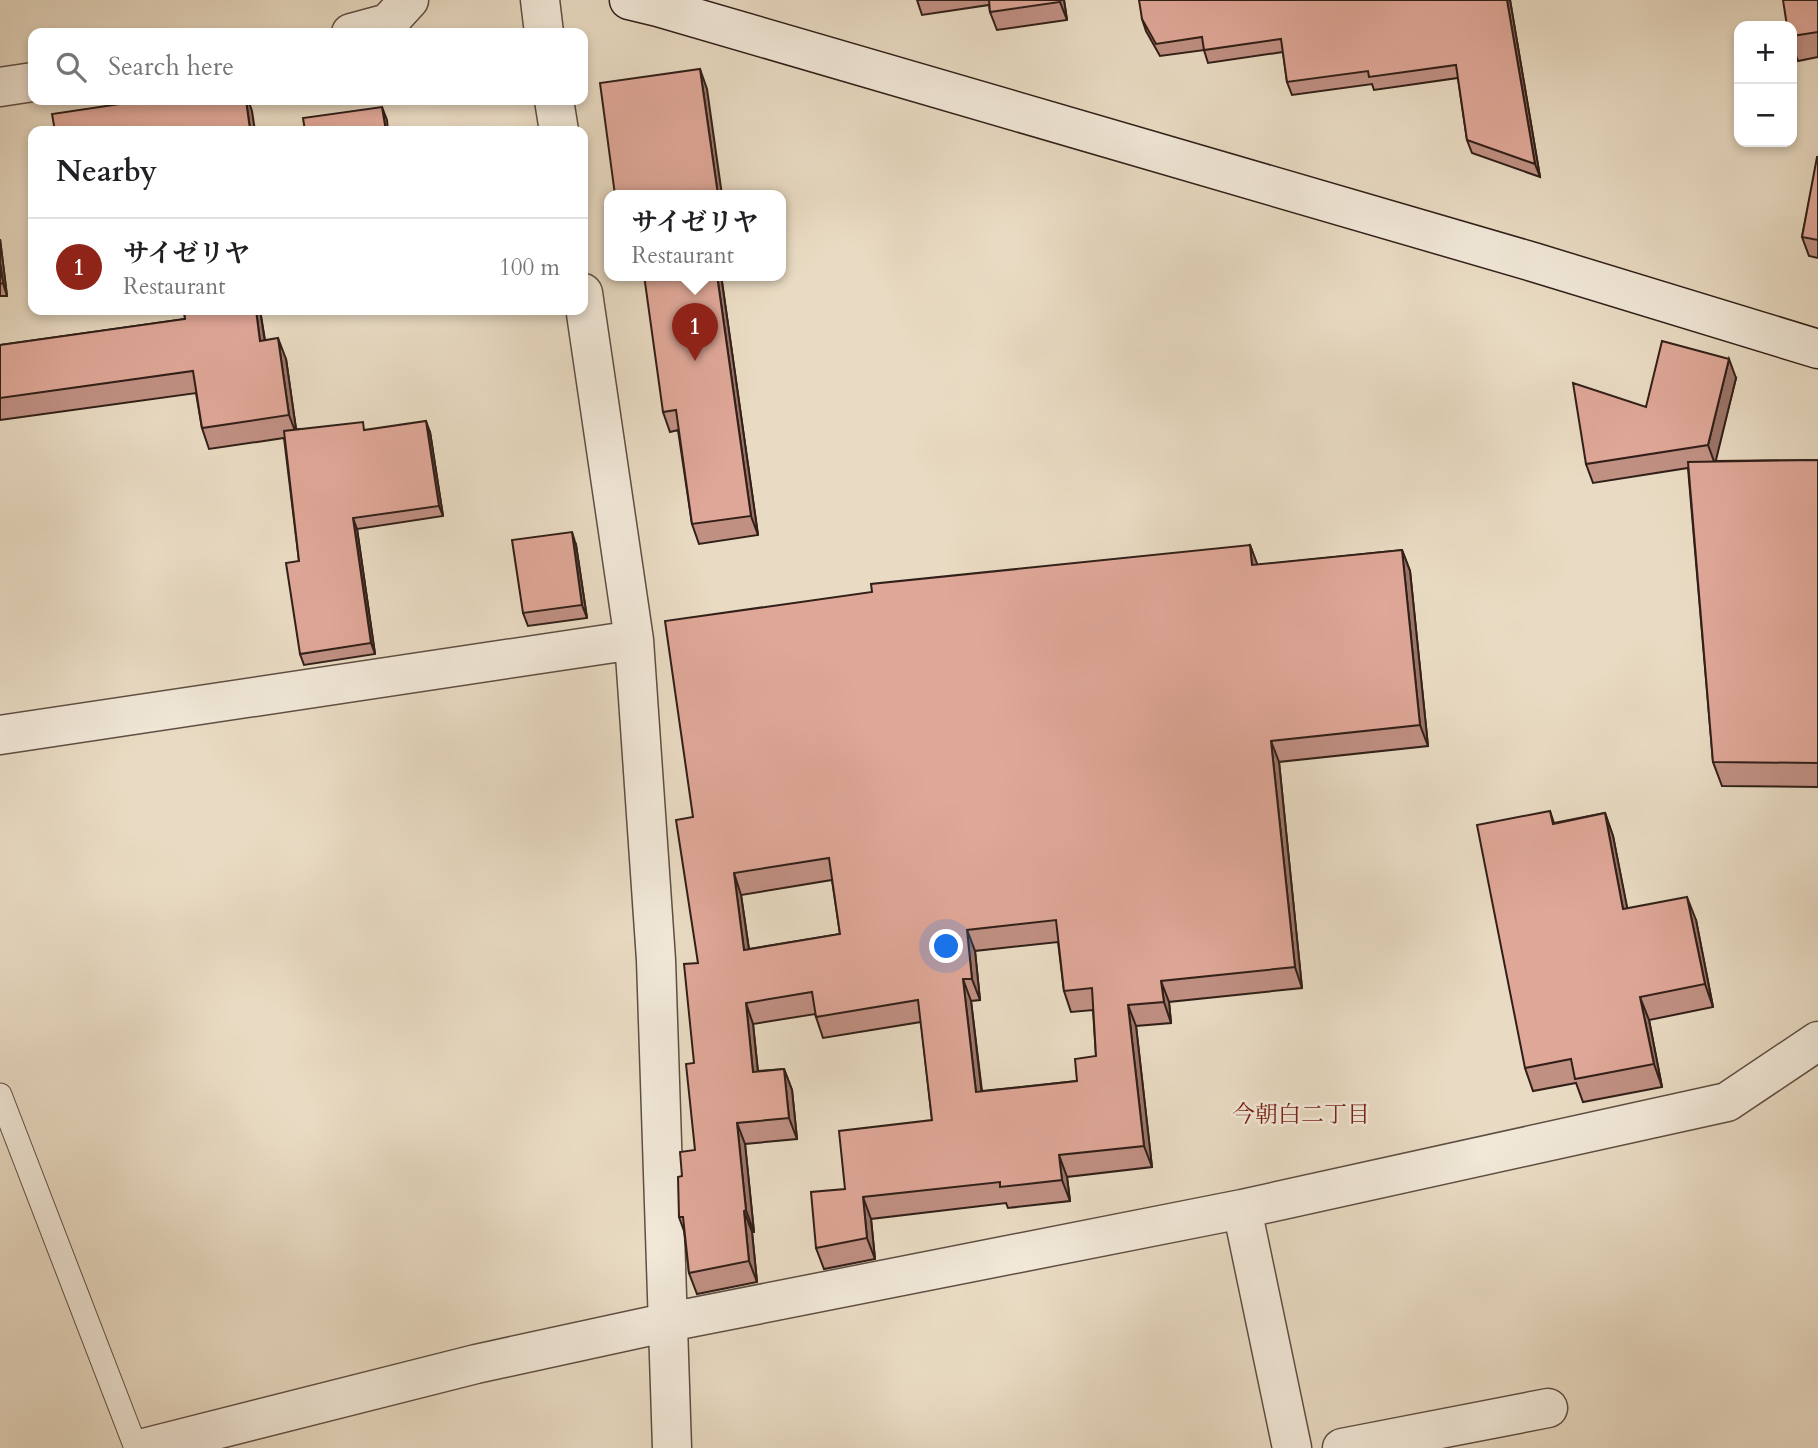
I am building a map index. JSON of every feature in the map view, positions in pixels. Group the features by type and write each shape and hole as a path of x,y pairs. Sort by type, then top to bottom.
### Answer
{"street":[{"path":"370,28 388,23 409,0"},
{"path":"540,0 543,28"},
{"path":"653,2 1818,349"},
{"path":"0,87 28,83"},
{"path":"555,105 558,126"},
{"path":"586,315 634,640 656,960 672,1448"},
{"path":"0,735 634,640"},
{"path":"144,1448 476,1364 668,1322 1242,1209 1727,1102 1818,1041"},
{"path":"1242,1209 1292,1448"},
{"path":"1342,1448 1548,1408"}],"lane":[{"path":"0,1095 136,1448"}],"building":[{"path":"989,0 1060,0 1060,2 990,12"},
{"path":"1139,0 1507,0 1535,164 1467,140 1456,65 1369,77 1368,71 1287,82 1281,39 1204,50 1202,37 1156,44 1142,19"},
{"path":"1783,0 1818,0 1818,32 1797,35 1797,21 1786,21"},
{"path":"700,69 717,190 614,190 600,83"},
{"path":"113,105 247,105 250,126 54,126 52,114"},
{"path":"382,107 385,126 304,126 303,118"},
{"path":"1818,157 1818,240 1802,237"},
{"path":"0,263 3,283 0,284"},
{"path":"645,281 718,281 751,516 692,524 676,410 663,412"},
{"path":"185,315 257,315 260,341 278,338 289,415 202,428 193,371 0,398 0,345 185,319"},
{"path":"1662,341 1729,359 1708,445 1586,464 1573,383 1646,407"},
{"path":"426,421 439,506 353,518 371,643 300,654 286,563 299,561 284,431 363,422 364,430"},
{"path":"1818,460 1818,763 1713,762 1688,462"},
{"path":"572,532 582,605 523,613 512,540"},
{"path":"1250,545 1252,565 1402,550 1420,725 1271,741 1295,967 1161,981 1164,1002 1128,1005 1144,1146 1059,1155 1062,1180 1000,1187 1000,1182 863,1197 867,1238 816,1248 811,1192 845,1189 839,1131 932,1120 918,1000 816,1017 812,992 746,1003 753,1072 784,1069 789,1118 737,1123 749,1261 689,1273 683,1217 679,1217 678,1177 682,1176 680,1152 695,1150 686,1064 694,1063 684,964 698,963 676,820 693,817 665,621 872,592 871,584","holes":["829,858 840,934 744,950 734,873","1056,920 1064,991 1092,988 1096,1056 1075,1059 1077,1081 976,1092 963,979 972,979 967,930"]},
{"path":"1550,811 1553,824 1605,813 1623,909 1687,897 1705,984 1640,997 1654,1064 1575,1079 1571,1059 1525,1068 1477,825"}],"place":[{"name":"サイゼリヤ","path":"695,361"}],"district":[{"name":"今朝白二丁目","path":"1301,1114"}]}
